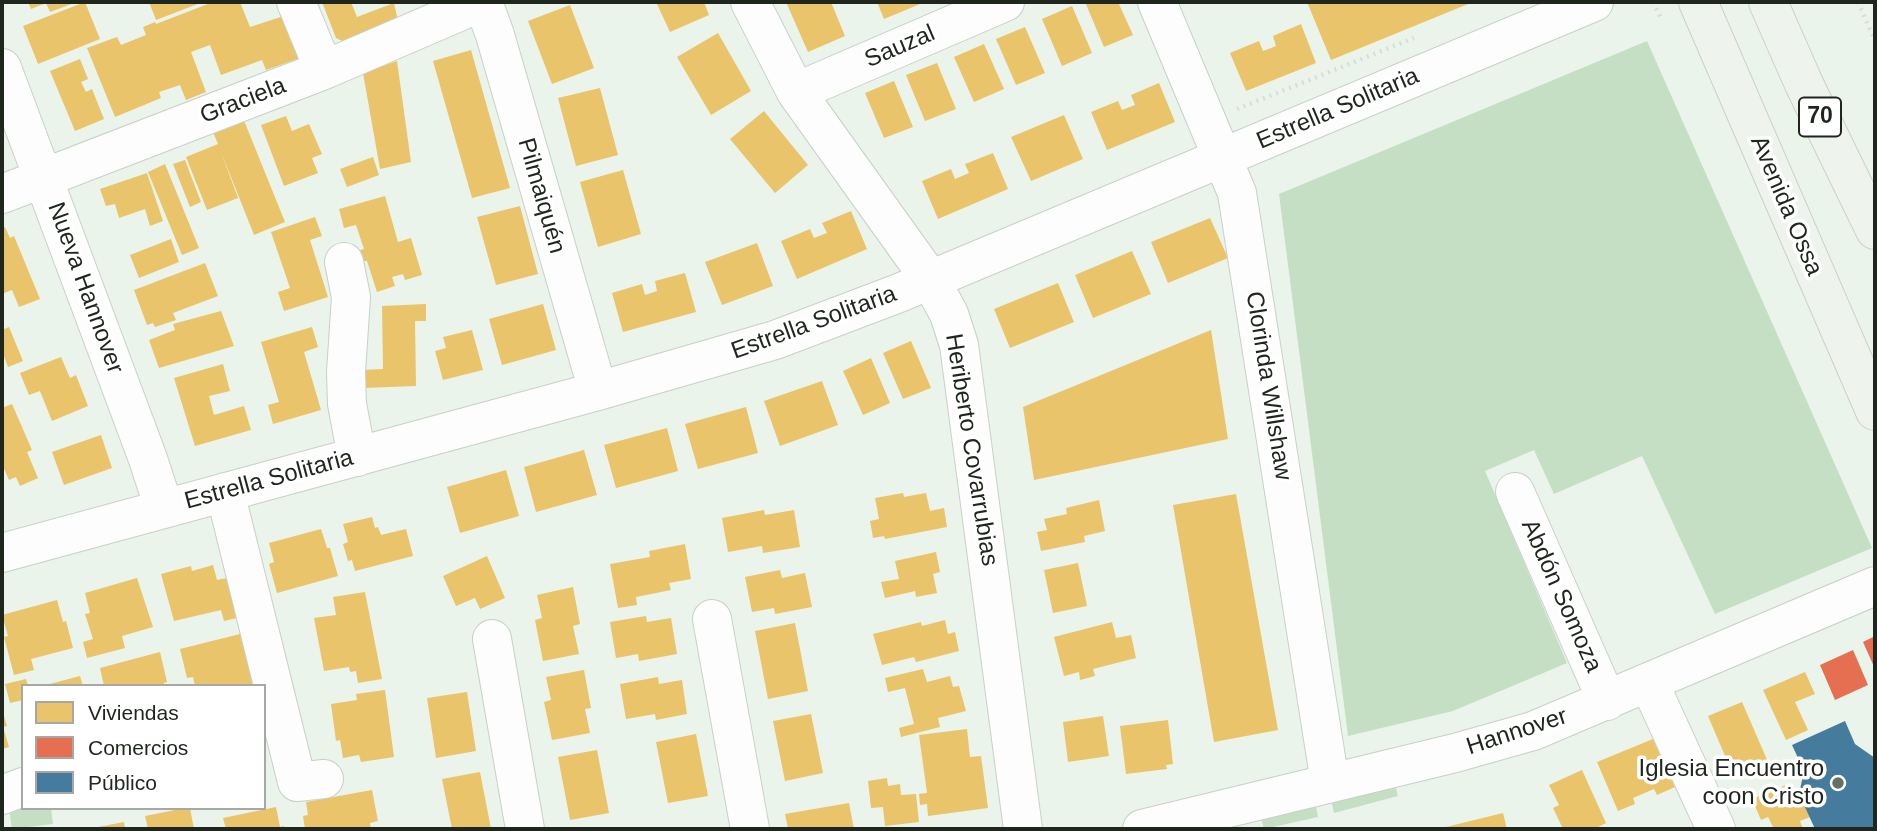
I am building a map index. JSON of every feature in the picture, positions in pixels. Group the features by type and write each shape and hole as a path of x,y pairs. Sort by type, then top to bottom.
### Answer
{"main road":[{"name":"Avenida Ossa","path":"1698,2 1875,411"},
{"name":"70","path":"1768,2 1804,84 1870,207"}],"street":[{"path":"296,2 324,70"},
{"name":"Graciela","path":"2,194 324,70 483,2"},
{"name":"Pilmaiquén","path":"483,2 495,35 598,391"},
{"name":"Heriberto Covarrubias","path":"750,2 796,92 930,279 949,314 960,345 1023,829"},
{"name":"Sauzal","path":"796,92 1005,2"},
{"name":"Clorinda Willshaw","path":"1157,2 1237,193 1330,783"},
{"name":"Estrella Solitaria","path":"2,553 598,391 775,340 930,279 1594,2"},
{"name":"Nueva Hannover","path":"2,68 164,508"},
{"path":"344,262 351,298 346,372 347,404 357,457"},
{"path":"225,492 265,684"},
{"name":"Abdón Somoza","path":"1515,492 1607,701"},
{"name":"Hannover","path":"1142,829 1455,753 1532,731 1875,586"},
{"path":"712,619 750,829"},
{"path":"492,639 525,829"},
{"path":"1649,682 1716,829"},
{"path":"266,688 273,722 297,782 324,779"},
{"path":"2,795 21,788"}],"path":[{"path":"1653,2 1661,18"},
{"path":"1858,2 1875,41"},
{"path":"1229,112 1418,37"}],"green space":[{"path":"1647,41 1872,548 1715,614 1642,456 1554,494 1534,450 1485,471 1567,663 1453,711 1348,736 1279,194"},
{"path":"1394,781 1398,796 1334,813 1331,799"},
{"path":"21,798 21,810 51,810 53,824 12,829 8,801"},
{"path":"1315,801 1318,817 1264,829 1260,814"}],"building: Viviendas":[{"path":"28,2 77,2 50,12 46,3 31,9"},
{"path":"85,2 100,39 38,64 23,26"},
{"path":"149,2 203,2 156,20"},
{"path":"213,2 240,2 250,27 290,14 300,58 266,70 262,60 221,75 210,45 191,52 206,92 186,100 180,85 159,92 161,98 115,117 87,48 117,37 121,45 146,35 143,27"},
{"path":"322,2 351,2 357,17 394,3 398,21 344,42 336,38"},
{"path":"656,2 704,2 709,15 670,32"},
{"path":"786,2 831,2 845,36 808,52"},
{"path":"877,2 925,2 884,19"},
{"path":"1085,2 1118,2 1133,35 1104,47"},
{"path":"1307,2 1473,2 1331,60"},
{"path":"570,5 594,68 552,84 528,21"},
{"path":"1072,6 1092,53 1062,66 1042,19"},
{"path":"1301,24 1316,63 1246,91 1230,53 1259,41 1263,51 1276,46 1273,36"},
{"path":"1025,27 1045,73 1016,85 996,39"},
{"path":"718,33 751,91 711,115 677,57"},
{"path":"984,44 1004,89 974,102 954,57"},
{"path":"471,50 510,188 472,198 433,61"},
{"path":"80,59 88,79 81,82 86,92 92,89 104,119 75,131 50,71"},
{"path":"397,61 411,162 380,169 363,73"},
{"path":"937,63 956,109 925,121 906,75"},
{"path":"894,81 913,127 884,138 865,93"},
{"path":"1159,83 1175,122 1107,150 1091,112 1118,101 1122,110 1135,105 1131,95"},
{"path":"600,88 618,155 576,166 558,98"},
{"path":"764,111 808,165 775,193 730,139"},
{"path":"1064,115 1083,159 1031,181 1011,137"},
{"path":"286,116 292,131 309,124 322,154 312,158 318,173 284,186 261,125"},
{"path":"243,118 285,222 254,235 221,152 238,198 207,210 186,157 218,144 212,130"},
{"path":"993,153 1008,189 938,219 922,181 951,169 955,179 969,173 965,164"},
{"path":"373,157 379,175 347,187 340,169"},
{"path":"185,160 201,202 190,207 173,164"},
{"path":"165,164 199,248 182,255 148,172"},
{"path":"623,170 641,234 598,247 580,182"},
{"path":"147,173 163,221 150,226 145,209 119,218 115,204 106,206 100,189"},
{"path":"385,196 398,242 411,238 422,275 405,280 403,274 392,277 395,286 377,292 367,261 364,261 360,250 364,249 356,225 344,228 339,209"},
{"path":"520,206 538,274 496,285 477,217"},
{"path":"851,211 867,249 797,279 781,241 810,229 814,238 827,233 822,223"},
{"path":"315,217 322,236 310,240 328,297 284,311 278,292 290,288 271,232"},
{"path":"1210,218 1228,258 1168,283 1151,242"},
{"path":"5,227 10,238 14,236 40,299 19,307 12,290 2,294 2,228"},
{"path":"171,239 179,262 139,278 130,255"},
{"path":"757,243 773,286 722,305 705,262"},
{"path":"1132,251 1151,294 1093,318 1075,275"},
{"path":"205,263 218,296 173,313 176,320 155,327 153,323 147,325 134,290"},
{"path":"685,273 696,312 623,332 612,293 642,284 645,295 657,291 655,281"},
{"path":"1058,283 1074,322 1010,348 994,309"},
{"path":"426,304 426,321 415,321 416,386 363,388 362,370 383,369 382,306"},
{"path":"543,304 556,350 502,365 489,319"},
{"path":"221,311 234,346 159,368 149,340 175,330 173,324"},
{"path":"9,327 23,361 8,367 2,351 2,330"},
{"path":"312,327 318,347 304,352 321,410 273,424 268,405 279,402 261,342"},
{"path":"472,330 483,370 443,380 435,351 446,348 443,337"},
{"path":"1211,330 1228,439 1034,480 1023,407"},
{"path":"911,341 931,388 903,399 883,353"},
{"path":"61,357 70,378 76,375 88,406 52,421 40,391 29,395 20,373"},
{"path":"871,358 890,403 863,415 843,371"},
{"path":"223,364 230,391 209,396 214,415 244,406 251,430 195,446 174,378"},
{"path":"822,381 838,425 780,446 764,401"},
{"path":"12,404 32,450 27,452 38,478 20,486 16,477 9,480 2,464 2,408"},
{"path":"746,407 758,453 698,469 685,424"},
{"path":"667,428 678,471 616,488 604,445"},
{"path":"101,435 112,468 64,485 52,452"},
{"path":"584,450 597,495 536,512 524,467"},
{"path":"506,470 519,516 460,533 447,487"},
{"path":"903,493 904,497 926,493 930,511 944,508 947,527 885,539 884,536 873,538 870,521 879,519 875,498"},
{"path":"1236,494 1278,730 1214,742 1173,505"},
{"path":"1099,500 1105,531 1084,536 1085,542 1041,551 1037,532 1047,530 1044,519 1067,514 1066,508"},
{"path":"764,510 765,515 794,510 800,547 763,553 762,546 728,552 722,518"},
{"path":"372,517 375,528 378,527 381,535 406,529 413,556 355,571 352,560 348,561 343,544 348,542 343,524"},
{"path":"321,529 338,576 277,593 269,564 274,562 269,543"},
{"path":"685,544 691,579 669,583 671,590 636,597 637,605 618,608 610,564 650,557 649,551"},
{"path":"936,552 940,572 933,574 937,593 916,597 915,591 885,598 881,582 899,579 895,561"},
{"path":"487,556 505,598 480,609 475,598 456,606 443,576"},
{"path":"1078,563 1087,606 1053,613 1044,570"},
{"path":"213,565 217,580 227,578 245,616 224,621 221,610 174,621 161,574 191,566 192,571"},
{"path":"780,570 782,578 805,573 812,607 775,614 774,608 752,612 745,577"},
{"path":"137,578 153,627 122,636 125,648 87,658 83,642 93,639 85,614 90,613 85,593"},
{"path":"573,587 580,624 573,626 579,654 543,661 535,620 542,618 537,595"},
{"path":"365,592 382,679 358,683 356,671 350,672 349,667 324,671 314,618 336,615 333,597"},
{"path":"57,600 73,648 31,659 34,670 14,675 4,637 8,636 2,615"},
{"path":"646,616 647,622 671,618 677,654 639,661 638,654 616,658 610,622"},
{"path":"945,620 948,634 955,632 959,651 916,662 914,657 882,665 873,634 921,622 922,626"},
{"path":"1112,622 1116,638 1131,635 1136,658 1093,669 1095,676 1080,680 1079,672 1064,676 1054,637"},
{"path":"795,623 808,691 768,699 755,631"},
{"path":"244,633 257,684 195,684 193,677 187,678 180,649"},
{"path":"160,652 167,682 104,684 100,668"},
{"path":"923,669 927,682 950,676 953,687 959,686 966,711 938,718 940,727 901,737 899,728 914,724 905,688 888,692 885,678"},
{"path":"584,670 591,708 585,709 590,733 552,740 544,702 551,700 546,677"},
{"path":"1805,672 1815,694 1795,702 1808,730 1786,740 1763,690"},
{"path":"80,676 82,684 50,684"},
{"path":"658,677 659,684 682,680 687,714 656,720 655,714 626,719 620,684"},
{"path":"26,679 27,684 21,684 21,700 10,703 5,684"},
{"path":"385,690 394,757 361,762 359,755 343,758 340,740 336,741 331,704 357,700 356,694"},
{"path":"467,692 476,751 436,758 427,698"},
{"path":"1742,702 1768,762 1734,777 1708,716"},
{"path":"2,710 7,726 3,727 9,747 2,749"},
{"path":"811,714 823,773 785,781 773,721"},
{"path":"1103,716 1109,756 1068,762 1063,722"},
{"path":"1168,720 1173,764 1166,765 1167,769 1126,774 1120,726"},
{"path":"967,729 970,757 981,756 988,808 928,816 927,804 920,805 919,794 927,793 919,735"},
{"path":"696,734 708,796 668,803 656,742"},
{"path":"1653,739 1675,787 1657,795 1654,789 1633,798 1635,804 1618,811 1597,762"},
{"path":"597,750 609,813 570,820 558,757"},
{"path":"1582,770 1606,823 1598,827 1599,829 1563,829 1553,808 1559,805 1549,785"},
{"path":"480,772 491,829 452,829 442,779"},
{"path":"887,778 888,786 900,784 901,795 916,794 919,822 885,826 883,807 871,808 868,781"},
{"path":"1786,785 1793,802 1802,799 1810,817 1800,821 1803,829 1774,829 1768,817 1761,820 1752,799"},
{"path":"372,790 378,821 370,823 371,829 305,829 303,816 308,815 306,802"},
{"path":"849,803 854,829 788,829 785,814"},
{"path":"276,807 280,827 284,826 284,829 226,829 223,818"},
{"path":"190,810 194,829 148,829 145,816"},
{"path":"1503,813 1507,829 1442,828"},
{"path":"124,822 125,829 93,829 93,828"}],"building: Comercios":[{"path":"1875,636 1875,669 1863,642"},
{"path":"1853,650 1868,685 1835,700 1820,665"}],"building: Público":[{"name":"Iglesia Encuentro coon Cristo","path":"1845,721 1855,744 1875,758 1875,829 1815,829 1799,794 1804,771 1792,745"}],"place":[{"name":"Iglesia Encuentro coon Cristo","path":"1838,783"}]}
